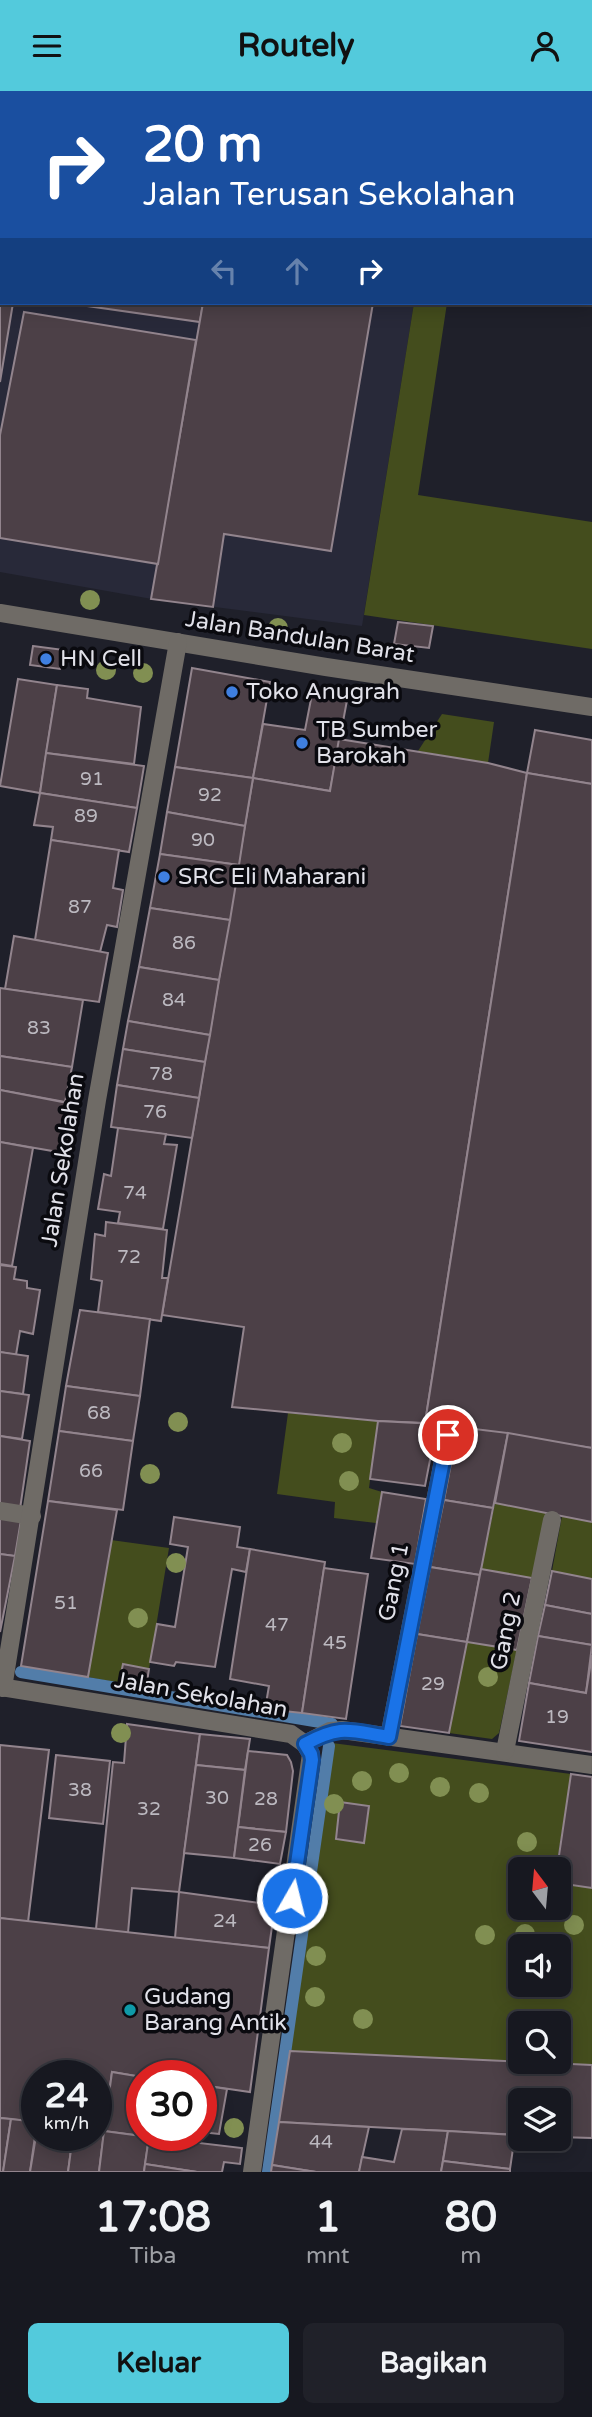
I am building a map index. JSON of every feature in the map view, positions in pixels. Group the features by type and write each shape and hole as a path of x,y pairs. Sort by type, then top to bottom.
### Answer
{"street":[{"name":"Jalan Bandulan Barat","path":"0,613 340,670 592,707"},
{"name":"Jalan Sekolahan","path":"178,642 95,1113 32,1515 2,1687 291,1734 305,1744"},
{"name":"Gang 1","path":"389,1737 448,1435"},
{"path":"0,1511 32,1515"},
{"name":"Gang 2","path":"505,1751 552,1520"},
{"path":"252,2172 312,1760 305,1744 330,1731 342,1730 592,1765"}],"shaded area":[{"path":"0,305 414,305 362,626 152,599 0,572"}],"green space":[{"path":"414,305 447,305 418,495 592,522 592,649 364,615"},
{"path":"442,714 494,722 488,763 418,751"},
{"path":"288,1413 378,1421 369,1488 382,1492 376,1523 334,1518 335,1502 277,1494"},
{"path":"495,1503 546,1513 532,1578 481,1569"},
{"path":"562,1516 592,1522 592,1579 552,1571"},
{"path":"111,1540 169,1548 149,1669 123,1664 119,1683 88,1677"},
{"path":"467,1642 517,1650 499,1733 492,1739 449,1733"},
{"path":"332,1743 571,1774 558,1857 508,1857 508,1920 571,1920 571,1885 592,1888 592,2065 571,2064 571,2011 508,2011 508,2061 290,2051"}],"building":[{"path":"0,305 13,305 0,382"},
{"path":"80,305 203,305 200,322"},
{"path":"203,305 373,305 331,551 224,534 213,607 151,599"},
{"path":"24,312 196,340 158,564 0,538 0,435"},
{"path":"398,622 433,626 429,648 394,644"},
{"path":"33,646 64,650 60,669 30,665"},
{"path":"192,668 270,682 253,778 175,767"},
{"path":"18,679 57,685 40,793 0,786"},
{"path":"57,685 88,689 87,698 141,707 134,764 46,753"},
{"path":"313,689 348,695 330,791 253,778 263,724 305,730"},
{"path":"535,730 592,740 592,784 527,773"},
{"path":"339,739 488,763 527,773 425,1423 232,1407 244,1327 162,1315 253,778 330,791"},
{"path":"46,753 144,766 137,808 40,793"},
{"path":"175,767 253,778 245,826 167,812"},
{"path":"527,773 592,784 592,1448 425,1423"},
{"path":"40,793 137,808 129,852 51,840 53,827 34,825"},
{"path":"167,812 245,826 239,865 160,854"},
{"path":"51,840 119,850 113,888 123,890 117,927 107,925 100,952 35,940"},
{"path":"160,854 239,865 230,920 150,908"},
{"path":"150,908 230,920 219,980 139,967"},
{"path":"14,936 108,953 99,1002 5,989"},
{"path":"139,967 219,980 210,1035 128,1021"},
{"path":"0,988 83,1000 72,1067 0,1056"},
{"path":"128,1021 210,1035 205,1062 123,1049"},
{"path":"123,1049 205,1062 199,1098 117,1085"},
{"path":"0,1056 72,1067 65,1102 0,1090"},
{"path":"117,1085 199,1098 192,1138 111,1127"},
{"path":"0,1090 78,1105 70,1154 0,1142"},
{"path":"118,1128 166,1134 164,1144 177,1145 163,1229 118,1223 120,1212 98,1209 104,1174 111,1176"},
{"path":"0,1142 33,1148 12,1266 0,1264"},
{"path":"106,1222 167,1230 162,1278 168,1278 161,1321 98,1312 102,1281 91,1279 95,1234 105,1236"},
{"path":"0,1265 16,1267 14,1279 27,1281 27,1288 40,1290 33,1334 20,1331 16,1355 0,1352"},
{"path":"80,1310 150,1319 140,1396 66,1386"},
{"path":"0,1352 28,1356 23,1394 0,1391"},
{"path":"66,1386 140,1396 133,1441 59,1431"},
{"path":"0,1391 29,1395 22,1439 0,1436"},
{"path":"378,1421 437,1424 425,1486 370,1479"},
{"path":"458,1427 508,1433 493,1508 444,1500"},
{"path":"59,1431 133,1441 123,1510 48,1501"},
{"path":"508,1433 592,1448 592,1522 495,1503"},
{"path":"0,1436 30,1441 20,1509 0,1506"},
{"path":"382,1492 426,1499 415,1564 371,1558"},
{"path":"444,1500 493,1508 480,1575 430,1567"},
{"path":"48,1501 117,1510 88,1677 21,1666"},
{"path":"0,1517 21,1520 15,1556 0,1554"},
{"path":"174,1517 240,1527 237,1547 250,1549 246,1572 232,1569 215,1667 176,1662 174,1666 150,1662 157,1624 175,1627 188,1547 170,1544"},
{"path":"250,1549 325,1562 302,1713 265,1709 269,1686 230,1679"},
{"path":"0,1554 15,1556 0,1632"},
{"path":"430,1567 480,1575 467,1642 417,1634"},
{"path":"324,1568 368,1574 346,1719 302,1713"},
{"path":"481,1569 532,1578 517,1650 467,1642"},
{"path":"552,1571 592,1579 592,1614 545,1605"},
{"path":"545,1605 592,1614 592,1645 538,1636"},
{"path":"417,1634 467,1642 449,1733 400,1726"},
{"path":"538,1636 592,1645 586,1693 529,1683"},
{"path":"592,1655 592,1752 519,1741 529,1683 586,1693"},
{"path":"123,1664 149,1669 146,1688 119,1683"},
{"path":"127,1724 200,1734 179,1892 132,1888 128,1933 96,1929 113,1762 124,1763"},
{"path":"200,1734 250,1739 245,1770 196,1765"},
{"path":"0,1745 49,1750 28,1922 0,1918"},
{"path":"248,1751 287,1755 291,1762 293,1771 286,1832 238,1827"},
{"path":"56,1755 110,1761 103,1824 49,1818"},
{"path":"196,1765 245,1770 234,1858 184,1853"},
{"path":"571,1774 592,1777 592,1888 571,1885 571,1857 559,1857"},
{"path":"340,1802 369,1806 364,1843 336,1839"},
{"path":"238,1827 286,1832 280,1864 234,1858"},
{"path":"179,1892 275,1905 269,1948 175,1938"},
{"name":"Gudang Barang Antik","path":"0,1918 269,1948 250,2092 217,2087 217,2060 126,2060 126,2074 112,2072 112,2060 21,2060 21,2120 0,2118"},
{"name":"Gudang Barang Antik","path":"290,2051 508,2061 508,2074 571,2074 571,2064 592,2065 592,2138 571,2137 571,2088 508,2088 508,2134 279,2122"},
{"path":"112,2072 126,2074 126,2134 112,2132"},
{"path":"217,2087 227,2089 217,2134"},
{"path":"0,2118 11,2119 3,2172 0,2172"},
{"path":"11,2119 21,2120 21,2151 33,2151 30,2172 3,2172"},
{"path":"279,2122 369,2127 359,2172 316,2172 272,2165"},
{"path":"402,2129 448,2131 441,2172 359,2172 362,2157 394,2162"},
{"path":"448,2131 508,2135 508,2151 513,2151 510,2169 443,2161"},
{"path":"112,2132 126,2134 126,2151 147,2151 144,2172 99,2172 102,2151 112,2151"},
{"path":"217,2145 242,2148 240,2164 224,2162 222,2172 197,2172 145,2164 147,2151 217,2151"},
{"path":"34,2151 71,2151 68,2172 30,2172"},
{"path":"71,2151 102,2151 99,2172 68,2172"},
{"path":"443,2161 510,2169 510,2172 441,2172"},
{"path":"145,2164 197,2172 144,2172"},
{"path":"272,2165 316,2172 271,2172"}],"waterway":[{"path":"21,1672 332,1724"},
{"path":"268,2172 329,1746"}],"place":[{"name":"HN Cell","path":"46,659"},
{"name":"Toko Anugrah","path":"232,692"},
{"name":"TB Sumber Barokah","path":"302,743"},
{"name":"SRC Eli Maharani","path":"164,877"},
{"name":"Gudang Barang Antik","path":"130,2010"}],"route":[{"path":"292,1898 312,1760 305,1744 330,1731 342,1730 389,1737 448,1435"}]}
